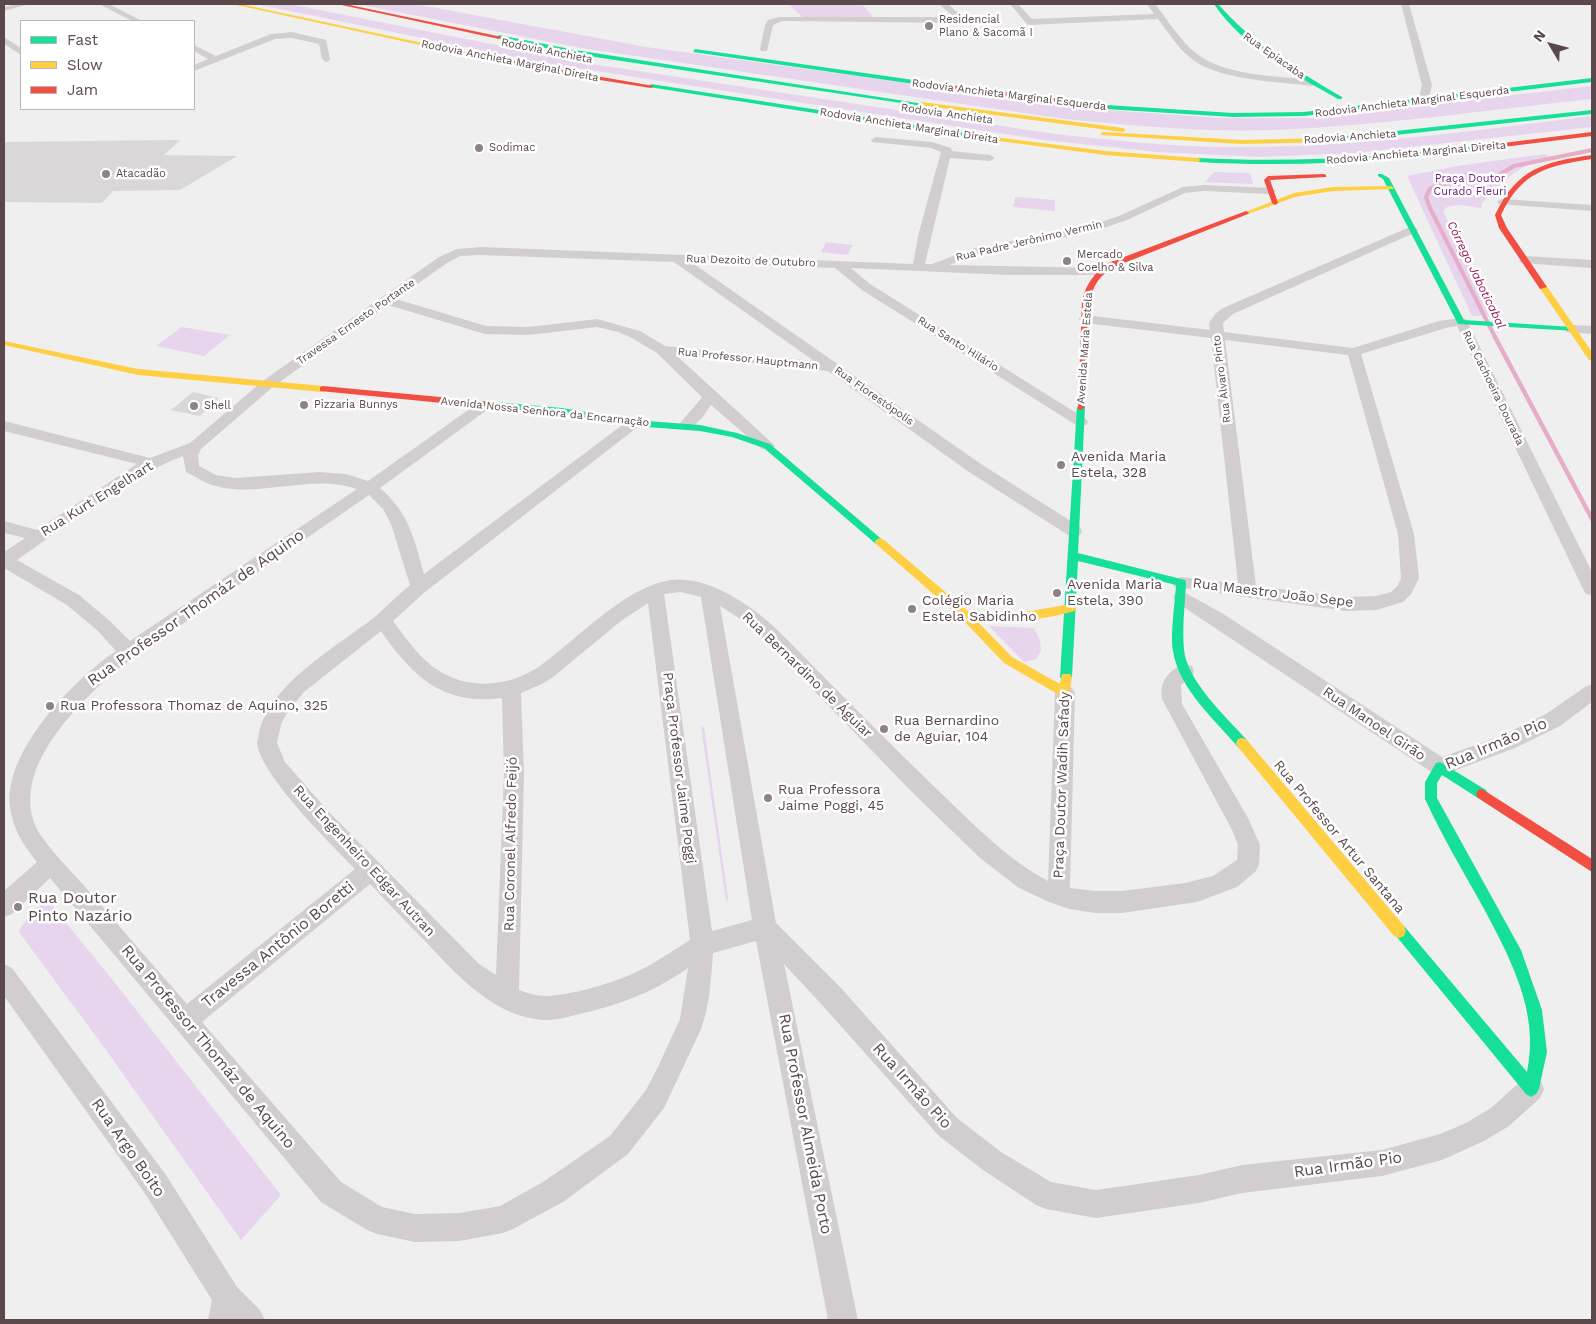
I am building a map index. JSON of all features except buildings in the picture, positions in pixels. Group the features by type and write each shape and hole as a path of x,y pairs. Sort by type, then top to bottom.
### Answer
{"main road":[{"path":"233,4 282,20 293,28 292,35"},
{"name":"Rodovia Anchieta Marginal Direita","path":"233,4 550,70 977,137 1175,160 1268,163 1361,160 1592,134"},
{"name":"Rodovia Anchieta","path":"340,4 575,52 935,106 1136,131 1200,135 1306,134 1412,126 1592,106"},
{"name":"Rua Epiacaba","path":"1216,4 1247,38 1278,62 1340,98 1378,107"},
{"name":"Rodovia Anchieta","path":"326,7 572,57 1005,122 1133,137 1241,142 1332,140 1592,112"},
{"path":"387,48 439,48"},
{"path":"723,55 751,54 764,49 767,55 774,59 826,69"},
{"name":"Rodovia Anchieta Marginal Esquerda","path":"685,50 1022,98 1119,109 1256,116 1378,107 1592,80"},
{"path":"1323,112 1340,105 1342,103 1340,98"},
{"path":"1592,157 1548,164 1522,180 1503,202 1498,215 1499,221 1592,358"},
{"path":"1366,175 1382,176 1391,188"},
{"path":"1275,203 1270,191 1268,178 1332,176"},
{"path":"1098,271 1294,195 1313,191 1391,188"},
{"name":"Rua Cachoeira Dourada","path":"1391,188 1461,322"},
{"name":"Avenida Maria Estela","path":"1074,556 1085,319 1090,282 1098,271"},
{"path":"1461,322 1572,329"},
{"name":"Avenida Nossa Senhora da Encarnação","path":"4,342 138,372 562,411 634,423 680,426 734,435 767,446 966,616 1008,660 1065,693"},
{"path":"614,438 641,435 680,426"},
{"name":"Rua Maestro João Sepe","path":"1074,556 1181,590"},
{"name":"Praça Doutor Wadih Safady","path":"1065,693 1074,556"},
{"name":"Rua Professor Artur Santana","path":"1181,590 1178,650 1185,671 1202,696 1531,1089"},
{"path":"966,616 989,619 1020,618 1050,615 1071,608"},
{"name":"Rua Manoel Girão","path":"1440,767 1592,866"},
{"name":"Rua Irmão Pio","path":"1440,767 1432,778 1429,787 1431,800 1516,955 1535,1010 1539,1052 1531,1089"}],"street":[{"path":"4,9 25,4"},
{"path":"103,4 136,20"},
{"path":"764,49 769,25 775,20 797,18 883,21 962,20 943,4"},
{"path":"1014,4 1030,22 1161,16"},
{"path":"1151,4 1186,48 1199,60 1210,65 1246,74 1312,83"},
{"path":"1405,4 1427,85 1423,100"},
{"path":"790,11 797,18"},
{"path":"873,11 883,21"},
{"path":"195,68 264,39 292,35 323,42 326,59"},
{"path":"4,40 20,51"},
{"path":"195,49 215,59"},
{"path":"1427,85 1445,98"},
{"path":"876,140 937,146 947,150 918,266"},
{"path":"946,154 990,158"},
{"name":"Rua Padre Jerônimo Vermin","path":"932,267 971,253 1088,230 1122,218 1183,190 1204,188 1270,191"},
{"path":"1503,202 1592,208"},
{"name":"Rua Álvaro Pinto","path":"1248,592 1216,323 1228,311 1412,230"},
{"name":"Rua Dezoito de Outubro","path":"443,260 457,253 481,251 918,266 1061,273 1098,271"},
{"name":"Rua Florestópolis","path":"677,258 975,468 1074,531"},
{"name":"Travessa Ernesto Portante","path":"269,383 443,260"},
{"path":"1525,260 1592,264"},
{"name":"Rua Santo Hilário","path":"838,264 866,287 1081,422"},
{"name":"Rua Dezoito de Outubro","path":"1061,273 1089,289"},
{"path":"386,300 485,330 528,331 581,324 607,324 634,334 662,350 710,396 767,446"},
{"path":"1085,319 1354,352 1444,324 1461,322"},
{"name":"Rua Cachoeira Dourada","path":"1461,322 1592,589"},
{"path":"1572,329 1592,330"},
{"name":"Rua Professor Hauptmann","path":"662,350 834,367"},
{"name":"Rua Maestro João Sepe","path":"1181,590 1248,592 1346,604 1376,603 1397,597 1405,589 1410,578 1406,534 1354,352"},
{"path":"269,383 195,446 190,455 192,468 205,478 216,481 248,482 331,477 370,488 382,496 390,507 402,532 419,587"},
{"path":"680,426 697,414 710,396"},
{"name":"Rua Professor Thomáz de Aquino","path":"486,404 370,488 129,652 83,686 62,709 27,761 19,785 20,811 26,830 51,863 331,1192 377,1220 415,1228 459,1227 503,1219 553,1192 619,1145 655,1098 692,1020 699,982 702,945"},
{"path":"597,417 614,438"},
{"name":"Rua Engenheiro Edgar Autran","path":"634,423 419,587 383,620 297,687 280,707 271,724 267,744 277,767 320,818 470,972 507,998 526,1005 545,1008 566,1005 626,990 658,974 702,945"},
{"path":"4,426 151,464"},
{"name":"Rua Kurt Engelhart","path":"4,560 127,477 151,464 195,446"},
{"path":"4,527 38,536"},
{"path":"4,560 73,600 104,626 129,652"},
{"name":"Rua Bernardino de Águiar","path":"383,620 421,668 439,680 470,690 488,693 511,690 539,676 614,618 655,591 680,586 709,593 730,603 768,633 932,799 1000,863 1030,883 1059,895"},
{"name":"Rua Manoel Girão","path":"1181,590 1219,620 1440,767"},
{"name":"Praça Professor Jaime Poggi","path":"655,591 702,945"},
{"path":"702,945 765,928 709,593"},
{"name":"Praça Doutor Wadih Safady","path":"1065,693 1059,895 1088,902 1136,902 1223,885 1248,864 1248,846 1240,825 1173,705 1169,694 1172,681 1176,676 1185,671"},
{"name":"Rua Coronel Alfredo Feijó","path":"507,998 514,774 511,690"},
{"name":"Rua Irmão Pio","path":"1440,767 1508,742 1553,720 1592,692"},
{"path":"4,906 51,863"},
{"name":"Travessa Antônio Boretti","path":"186,1020 371,870"},
{"name":"Rua Irmão Pio","path":"765,928 819,983 948,1127 992,1162 1046,1195 1096,1204 1199,1189 1242,1179 1382,1163 1442,1147 1475,1132 1500,1117 1531,1089"},
{"name":"Rua Professor Almeida Porto","path":"765,928 843,1320"},
{"name":"Rua Argo Boito","path":"4,976 156,1185 225,1309 250,1320"}],"green space":[{"path":"256,4 289,4 592,64 1055,134 1120,141 1207,147 1320,145 1411,138 1592,116 1592,127 1355,153 1260,157 1157,152 1044,140 544,63"},
{"path":"357,4 415,4 646,47 1106,110 1221,118 1314,118 1592,86 1592,99 1313,128 1219,130 1138,126 1058,118 581,48"},
{"path":"789,4 862,4 874,18 802,17"},
{"name":"Praça Doutor Curado Fleuri","path":"1545,154 1550,158 1529,164 1520,169 1482,203 1481,208 1459,205 1447,207 1443,211 1495,315 1472,316 1407,176 1457,166"},
{"path":"1214,172 1250,173 1253,184 1205,182"},
{"path":"1015,197 1055,200 1055,211 1013,207"},
{"path":"826,242 853,245 847,255 821,252"},
{"path":"182,327 230,335 204,356 156,346"},
{"path":"989,626 1034,628 1040,641 1041,651 1036,659 1024,662"},
{"path":"701,726 704,728 728,899 726,901"},
{"path":"49,902 281,1195 241,1240 106,1050 19,932 36,909"}],"waterway":[{"name":"Córrego Jaboticabal","path":"1496,339 1429,206 1426,197 1430,189 1439,184 1490,180 1514,166 1592,150"},
{"name":"Córrego Jaboticabal","path":"1495,337 1592,519"}],"traffic: fast":[{"path":"1216,4 1229,20 1258,46 1289,68 1340,98"},
{"path":"499,37 575,52 921,104"},
{"path":"695,51 942,86"},
{"path":"1106,107 1233,115 1304,114 1592,80"},
{"path":"651,86 986,138"},
{"path":"1330,140 1592,112"},
{"path":"1198,160 1270,163 1343,161 1487,147"},
{"path":"1380,175 1386,178 1461,322 1572,329"},
{"path":"483,404 562,411 634,423 700,428 734,435 767,446 880,542"},
{"path":"1066,677 1081,407"},
{"path":"1074,556 1181,583 1178,650 1182,663 1195,688 1242,743"},
{"path":"1482,794 1440,767 1431,782 1431,799 1516,955 1535,1010 1539,1052 1531,1089"},
{"path":"1399,931 1531,1089"}],"traffic: slow":[{"path":"234,4 471,54"},
{"path":"921,104 1123,130"},
{"path":"1103,134 1241,142 1330,140"},
{"path":"986,138 1105,153 1198,160"},
{"path":"1246,213 1294,195 1333,189 1391,188"},
{"path":"1543,287 1592,358"},
{"path":"4,343 138,372 323,389"},
{"path":"880,542 966,616 1008,660 1065,693 1066,677"},
{"path":"966,616 1019,617 1071,608"},
{"path":"1242,743 1399,931"}],"traffic: jam":[{"path":"339,4 499,37"},
{"path":"471,54 549,70 651,86"},
{"path":"942,86 1106,107"},
{"path":"1487,147 1592,134"},
{"path":"1543,287 1503,228 1498,215 1505,200 1514,188 1535,171 1562,162 1592,157"},
{"path":"1275,203 1267,180 1268,178 1324,176"},
{"path":"1081,407 1086,301 1089,289 1097,276 1111,265 1246,213"},
{"path":"323,389 483,404"},
{"path":"1482,794 1592,866"}],"place":[{"name":"Residencial Plano & Sacomã I","path":"929,26"},
{"name":"Sodimac","path":"479,148"},
{"name":"Atacadão","path":"106,174"},
{"name":"Mercado Coelho & Silva","path":"1067,261"},
{"name":"Pizzaria Bunnys","path":"304,405"},
{"name":"Shell","path":"194,406"},
{"name":"Avenida Maria Estela, 328","path":"1061,465"},
{"name":"Avenida Maria Estela, 390","path":"1057,593"},
{"name":"Colégio Maria Estela Sabidinho","path":"912,609"},
{"name":"Rua Professora Thomaz de Aquino, 325","path":"50,706"},
{"name":"Rua Bernardino de Aguiar, 104","path":"884,729"},
{"name":"Rua Professora Jaime Poggi, 45","path":"768,798"},
{"name":"Rua Doutor Pinto Nazário","path":"18,907"}]}
